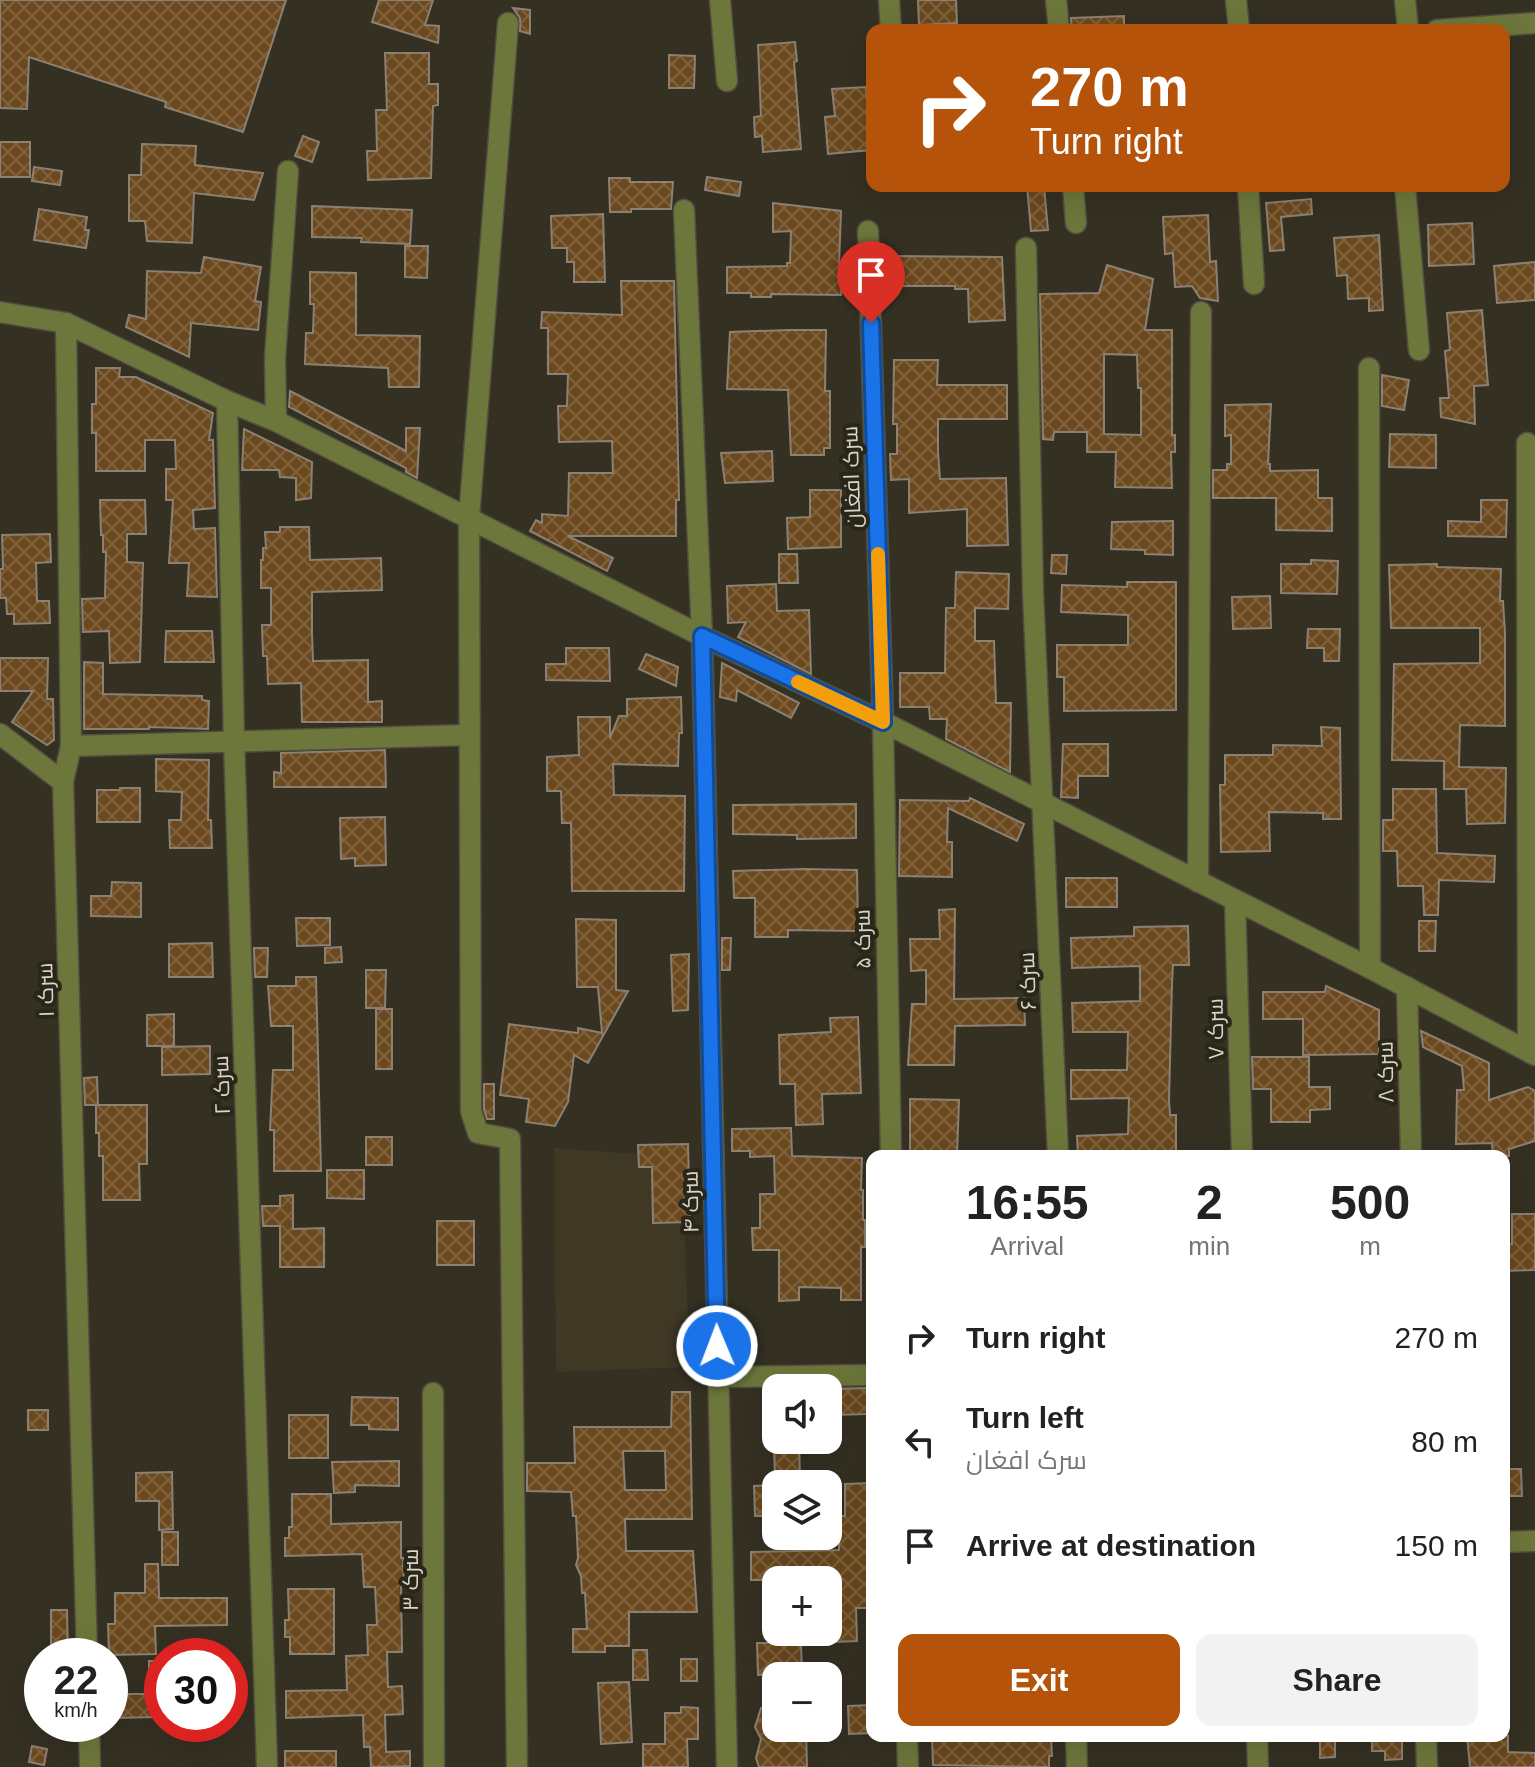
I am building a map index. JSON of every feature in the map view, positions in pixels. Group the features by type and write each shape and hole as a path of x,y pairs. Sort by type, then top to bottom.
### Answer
{"street":[{"path":"720,0 727,81"},
{"path":"889,0 891,24"},
{"path":"1056,0 1058,24"},
{"path":"1236,0 1238,24"},
{"path":"1405,0 1407,24"},
{"path":"508,23 469,518 469,735 471,1111 478,1133 510,1139 517,1767"},
{"path":"1510,25 1535,23"},
{"path":"276,421 275,358 288,171"},
{"path":"1073,192 1076,223"},
{"path":"1248,192 1254,284"},
{"path":"1406,192 1419,350"},
{"name":"سرک ۴","path":"684,210 702,636 727,1767"},
{"name":"سرک افغان","path":"868,231 883,722"},
{"name":"سرک ۶","path":"1026,248 1033,593 1058,1150"},
{"path":"0,312 66,323 227,401 276,421 702,636 883,722 1370,968 1531,1053 1527,443"},
{"path":"1198,882 1201,312"},
{"name":"سرک ۱","path":"66,323 71,746 63,782 87,1638"},
{"path":"1369,368 1370,968"},
{"name":"سرک ۲","path":"227,401 234,741 267,1767"},
{"name":"سرک ۵","path":"883,722 891,1150"},
{"path":"0,734 63,782"},
{"path":"71,746 469,735"},
{"name":"سرک ۷","path":"1235,900 1242,1150"},
{"name":"سرک ۸","path":"1407,987 1411,1150"},
{"path":"718,1377 866,1375"},
{"name":"سرک ۳","path":"433,1393 434,1767"},
{"path":"1510,1542 1535,1541"},
{"path":"89,1742 90,1767"},
{"path":"907,1742 908,1767"},
{"path":"1076,1742 1077,1767"},
{"path":"1257,1742 1258,1767"},
{"path":"1426,1742 1427,1767"}],"shaded area":[{"path":"554,1148 681,1157 690,1367 556,1372"}],"building":[{"path":"0,0 286,0 243,132 165,107 166,102 29,57 27,109 0,108"},
{"path":"379,0 433,0 425,25 439,26 438,43 372,22"},
{"path":"918,0 956,0 957,23 919,24"},
{"path":"513,8 530,10 530,34 520,31 520,18"},
{"path":"1124,16 1124,24 1072,24 1071,18"},
{"path":"795,42 801,149 763,152 762,136 755,137 754,117 761,116 758,45"},
{"path":"385,53 429,53 429,84 438,84 438,105 433,106 431,178 368,180 367,151 377,151 376,110 387,110"},
{"path":"669,55 695,56 694,88 669,88"},
{"path":"866,87 866,150 828,154 825,117 835,116 832,89"},
{"path":"303,136 319,142 312,162 295,156"},
{"path":"0,142 30,142 30,177 0,177"},
{"path":"142,144 196,146 195,165 263,173 254,200 194,193 192,243 147,241 145,221 129,221 129,175 141,175"},
{"path":"34,167 62,171 60,185 32,181"},
{"path":"707,177 741,182 739,196 705,190"},
{"path":"609,178 630,178 630,182 673,182 671,209 610,212"},
{"path":"1028,192 1045,192 1048,230 1031,231"},
{"path":"1311,199 1312,214 1281,217 1284,250 1270,251 1266,203"},
{"path":"773,203 841,211 841,295 771,294 771,297 751,297 751,293 727,293 727,267 787,266 790,263 791,231 773,232"},
{"path":"312,206 412,210 410,244 361,242 362,238 312,237"},
{"path":"39,209 87,217 85,230 89,230 86,248 34,240"},
{"path":"603,214 605,282 574,282 574,262 567,262 567,248 552,248 551,216"},
{"path":"1208,215 1210,262 1216,261 1218,301 1200,298 1192,286 1175,287 1173,253 1165,254 1163,217"},
{"path":"1472,223 1474,264 1429,266 1428,225"},
{"path":"1379,235 1383,310 1369,311 1369,298 1348,299 1347,275 1337,276 1334,238"},
{"path":"405,246 428,246 427,278 405,277"},
{"path":"892,256 1002,257 1005,320 969,322 968,289 955,289 955,286 892,286"},
{"path":"204,257 261,267 255,301 261,302 258,330 191,323 189,357 126,327 129,315 146,319 147,271 201,273"},
{"path":"1535,262 1535,300 1497,303 1494,266"},
{"path":"1107,265 1153,279 1145,330 1172,330 1172,435 1175,435 1175,452 1171,452 1172,488 1115,487 1116,452 1087,452 1087,432 1054,432 1053,440 1043,439 1040,294 1099,293","holes":["1104,354 1137,355 1141,435 1104,434"]},
{"path":"310,272 356,273 356,335 420,336 419,387 389,387 388,368 305,364 306,333 313,333 314,304 310,304"},
{"path":"621,281 674,281 679,500 676,500 676,536 568,536 613,558 607,571 530,531 536,520 542,523 542,514 568,516 569,473 613,473 612,441 559,442 558,406 567,406 568,374 548,374 548,328 541,328 542,312 622,315"},
{"path":"1482,310 1488,385 1474,386 1475,424 1441,417 1440,398 1449,398 1445,351 1450,350 1447,313"},
{"path":"826,330 825,391 830,391 830,448 824,448 824,455 791,455 788,390 727,389 730,332"},
{"path":"894,360 938,360 937,385 1007,385 1007,419 938,419 938,452 940,479 1006,478 1008,545 967,546 967,509 909,513 909,479 891,480 890,454 897,454 897,424 893,424"},
{"path":"96,368 120,368 119,377 136,377 213,413 209,440 213,440 215,508 193,510 194,529 215,528 217,597 187,596 189,563 169,563 173,500 166,500 166,469 176,469 175,440 145,440 145,471 96,471 92,404 96,404"},
{"path":"1382,375 1409,380 1404,410 1382,406"},
{"path":"290,391 406,451 406,428 420,428 417,478 406,472 406,468 289,407"},
{"path":"1271,404 1270,471 1318,470 1318,498 1332,498 1332,531 1276,530 1276,498 1213,498 1213,470 1227,470 1227,464 1231,464 1231,435 1225,436 1225,405"},
{"path":"244,429 312,462 311,498 296,500 296,478 280,477 279,470 242,470"},
{"path":"1390,434 1436,435 1436,468 1389,467"},
{"path":"772,451 773,481 725,483 721,453"},
{"path":"810,490 841,490 841,547 788,549 787,518 810,517"},
{"path":"100,500 145,500 146,534 127,534 127,562 143,563 140,662 110,663 109,631 83,632 82,599 105,598 106,552 103,552 101,535"},
{"path":"1481,500 1507,500 1506,537 1448,536 1448,521 1481,522"},
{"path":"1173,521 1173,555 1111,549 1112,522"},
{"path":"280,527 309,527 310,560 381,558 382,590 312,592 312,633 313,661 368,660 368,702 382,701 382,722 302,722 301,683 268,684 262,625 271,625 271,588 261,588 261,560 263,548 266,548 265,532 280,532"},
{"path":"50,534 51,562 36,563 37,601 49,601 50,623 14,624 14,614 7,614 6,598 0,598 2,535"},
{"path":"779,554 797,554 798,583 779,583"},
{"path":"1052,555 1067,555 1066,574 1051,573"},
{"path":"1311,560 1338,561 1337,594 1281,593 1281,564 1311,564"},
{"path":"1437,564 1437,567 1501,569 1505,726 1460,725 1459,767 1506,768 1505,823 1467,824 1466,789 1444,789 1444,761 1392,760 1394,664 1480,663 1480,628 1391,628 1389,565"},
{"path":"956,572 1009,574 1008,609 975,608 975,641 994,641 996,703 1011,703 1010,772 946,739 947,719 930,719 929,707 900,707 900,673 945,673 946,608 955,608"},
{"path":"1127,582 1176,582 1176,710 1064,711 1064,677 1057,677 1057,645 1128,645 1128,615 1061,612 1062,585 1127,587"},
{"path":"776,584 777,611 809,610 811,674 738,637 746,622 728,623 727,586"},
{"path":"1270,596 1271,628 1233,629 1232,597"},
{"path":"1308,629 1340,629 1339,661 1324,661 1324,648 1307,648"},
{"path":"166,631 212,631 214,662 165,662"},
{"path":"566,648 609,648 610,681 546,680 546,664 566,664"},
{"path":"646,654 678,667 676,686 639,669"},
{"path":"0,658 48,658 47,699 53,699 54,740 47,745 12,722 33,691 0,691"},
{"path":"84,662 103,663 103,694 202,696 202,700 209,701 208,729 84,729"},
{"path":"722,663 799,703 791,718 737,690 736,701 720,697"},
{"path":"681,697 682,733 679,733 678,766 613,764 614,795 685,796 684,891 572,891 571,823 562,823 561,791 547,791 547,757 579,755 578,717 610,717 610,738 619,716 627,716 627,699"},
{"path":"1321,727 1340,728 1341,819 1323,819 1323,813 1269,812 1270,851 1221,852 1220,785 1225,785 1225,755 1273,755 1273,745 1322,746"},
{"path":"1063,744 1108,744 1108,776 1078,776 1078,798 1061,797"},
{"path":"385,750 386,787 274,787 274,772 281,773 281,753"},
{"path":"156,759 209,760 208,820 211,820 212,848 170,848 169,820 181,820 182,792 156,791"},
{"path":"140,788 140,822 97,822 97,790"},
{"path":"1393,789 1436,789 1437,853 1495,856 1494,882 1439,880 1438,915 1424,915 1423,886 1398,886 1397,851 1383,851 1383,820 1393,820"},
{"path":"970,798 1024,824 1017,841 948,808 947,842 952,842 952,877 899,876 900,800 969,801"},
{"path":"856,804 856,838 797,839 797,835 733,834 733,805"},
{"path":"385,817 386,865 355,866 355,858 341,859 340,818"},
{"path":"857,870 858,931 788,930 788,937 755,937 755,898 734,898 733,871"},
{"path":"1066,878 1117,878 1117,907 1066,907"},
{"path":"112,882 141,883 141,917 91,916 91,896 111,896"},
{"path":"955,909 954,999 1024,998 1025,1025 955,1026 954,1065 908,1065 912,1004 926,1004 926,970 911,971 910,939 940,939 939,910"},
{"path":"296,918 330,918 330,945 297,946"},
{"path":"576,919 616,920 616,990 628,991 588,1063 574,1055 568,1102 555,1126 526,1122 529,1099 500,1095 509,1024 578,1033 578,1028 602,1033 598,987 577,987"},
{"path":"1419,921 1436,921 1435,951 1419,951"},
{"path":"1188,926 1189,965 1173,965 1172,983 1169,1100 1170,1115 1176,1115 1176,1150 1078,1150 1077,1136 1128,1134 1129,1098 1071,1099 1071,1070 1127,1070 1128,1032 1073,1032 1072,1003 1140,1001 1140,966 1072,968 1071,938 1134,936 1134,927"},
{"path":"722,938 731,938 730,970 722,970"},
{"path":"212,943 213,977 169,977 169,944"},
{"path":"341,947 342,962 325,963 325,948"},
{"path":"254,948 268,948 267,977 255,977"},
{"path":"689,954 688,1010 673,1011 671,955"},
{"path":"366,970 386,970 385,1008 366,1008"},
{"path":"296,977 316,977 321,1171 274,1171 274,1130 270,1130 273,1070 293,1070 293,1026 271,1026 268,986 296,986"},
{"path":"1326,986 1379,1010 1379,1054 1303,1055 1303,1019 1263,1019 1263,992 1325,992"},
{"path":"376,1009 392,1009 392,1069 376,1069"},
{"path":"174,1014 174,1046 147,1046 147,1015"},
{"path":"858,1017 861,1093 822,1094 823,1124 796,1125 795,1084 780,1084 779,1035 831,1032 830,1018"},
{"path":"1421,1031 1489,1063 1489,1100 1528,1087 1535,1091 1535,1141 1509,1150 1493,1150 1492,1143 1456,1144 1457,1090 1464,1090 1462,1066 1423,1047"},
{"path":"210,1046 210,1074 162,1075 162,1047"},
{"path":"1252,1057 1309,1057 1309,1087 1330,1087 1330,1109 1310,1110 1310,1122 1271,1122 1271,1089 1253,1089"},
{"path":"97,1077 98,1105 147,1105 147,1164 139,1164 140,1200 103,1200 103,1156 99,1156 96,1105 85,1105 84,1078"},
{"path":"484,1084 494,1084 494,1119 487,1119 484,1109"},
{"path":"910,1099 959,1100 957,1150 910,1150"},
{"path":"791,1128 792,1156 862,1158 865,1247 861,1247 861,1300 841,1300 841,1288 799,1287 799,1300 779,1301 779,1250 753,1250 752,1228 760,1228 760,1194 775,1194 774,1156 750,1157 750,1151 732,1151 732,1129"},
{"path":"366,1137 392,1137 392,1165 366,1165"},
{"path":"688,1144 690,1222 653,1223 652,1167 639,1167 638,1145"},
{"path":"327,1170 364,1170 364,1199 327,1198"},
{"path":"293,1195 293,1229 324,1228 324,1267 280,1267 280,1226 263,1226 262,1206 280,1206 280,1196"},
{"path":"1512,1214 1535,1214 1535,1270 1510,1271"},
{"path":"437,1221 474,1221 474,1265 437,1265"},
{"path":"866,1388 866,1414 842,1415 842,1389"},
{"path":"672,1392 690,1392 692,1519 625,1519 626,1551 693,1551 697,1612 629,1612 629,1646 605,1646 605,1652 573,1652 573,1629 587,1629 585,1593 582,1593 581,1576 576,1565 576,1516 573,1516 571,1492 527,1491 527,1463 575,1463 574,1427 671,1427","holes":["623,1451 665,1451 666,1490 625,1490"]},
{"path":"352,1397 398,1398 398,1430 351,1425"},
{"path":"28,1410 48,1410 48,1430 28,1430"},
{"path":"289,1415 328,1415 328,1458 289,1458"},
{"path":"774,1454 799,1454 800,1470 775,1470"},
{"path":"399,1461 399,1486 355,1485 355,1492 334,1493 332,1462"},
{"path":"1510,1469 1521,1469 1522,1496 1510,1496"},
{"path":"172,1472 173,1529 159,1530 159,1501 136,1501 136,1473"},
{"path":"866,1483 866,1608 856,1608 857,1641 842,1642 842,1566 762,1566 762,1580 751,1580 751,1552 842,1550 842,1516 845,1516 845,1484"},
{"path":"754,1486 762,1486 762,1516 755,1516"},
{"path":"292,1494 331,1494 331,1524 401,1522 404,1585 401,1585 402,1652 387,1652 388,1687 402,1686 403,1714 385,1715 386,1752 410,1751 410,1766 371,1767 370,1747 364,1747 363,1715 286,1718 286,1691 347,1690 346,1656 368,1655 367,1625 377,1625 375,1587 364,1587 362,1554 285,1556 285,1538 289,1538 289,1527 292,1527"},
{"path":"162,1532 178,1532 178,1565 162,1565"},
{"path":"145,1564 158,1564 159,1598 227,1598 227,1625 155,1626 155,1638 144,1638 144,1654 128,1655 128,1638 108,1638 108,1624 115,1624 115,1593 145,1593"},
{"path":"288,1589 334,1589 334,1654 290,1654 290,1637 285,1637 285,1620 289,1620"},
{"path":"51,1610 67,1610 68,1638 51,1638"},
{"path":"757,1643 762,1643 762,1646 801,1646 802,1662 762,1662 762,1675 758,1675"},
{"path":"633,1650 647,1650 648,1680 633,1680"},
{"path":"681,1659 697,1659 697,1681 681,1681"},
{"path":"629,1682 632,1742 601,1744 598,1683"},
{"path":"128,1694 144,1694 144,1717 128,1718"},
{"path":"866,1705 866,1733 849,1734 848,1706"},
{"path":"681,1707 698,1708 698,1739 687,1739 688,1767 643,1767 643,1744 665,1744 665,1713 681,1713"},
{"path":"762,1708 762,1742 806,1742 807,1767 759,1767 756,1758 761,1739 755,1727"},
{"path":"932,1742 1051,1742 1049,1767 933,1765"},
{"path":"1320,1742 1335,1742 1335,1757 1320,1758"},
{"path":"1372,1742 1402,1742 1402,1759 1385,1760 1385,1751 1372,1751"},
{"path":"1468,1742 1508,1742 1508,1752 1535,1753 1535,1767 1470,1767"},
{"path":"32,1746 47,1749 44,1765 29,1762"},
{"path":"285,1751 336,1751 336,1767 285,1767"}],"slow traffic":[{"path":"798,682 883,722 878,554"}],"route":[{"path":"717,1346 702,636 883,722 871,323"}]}
